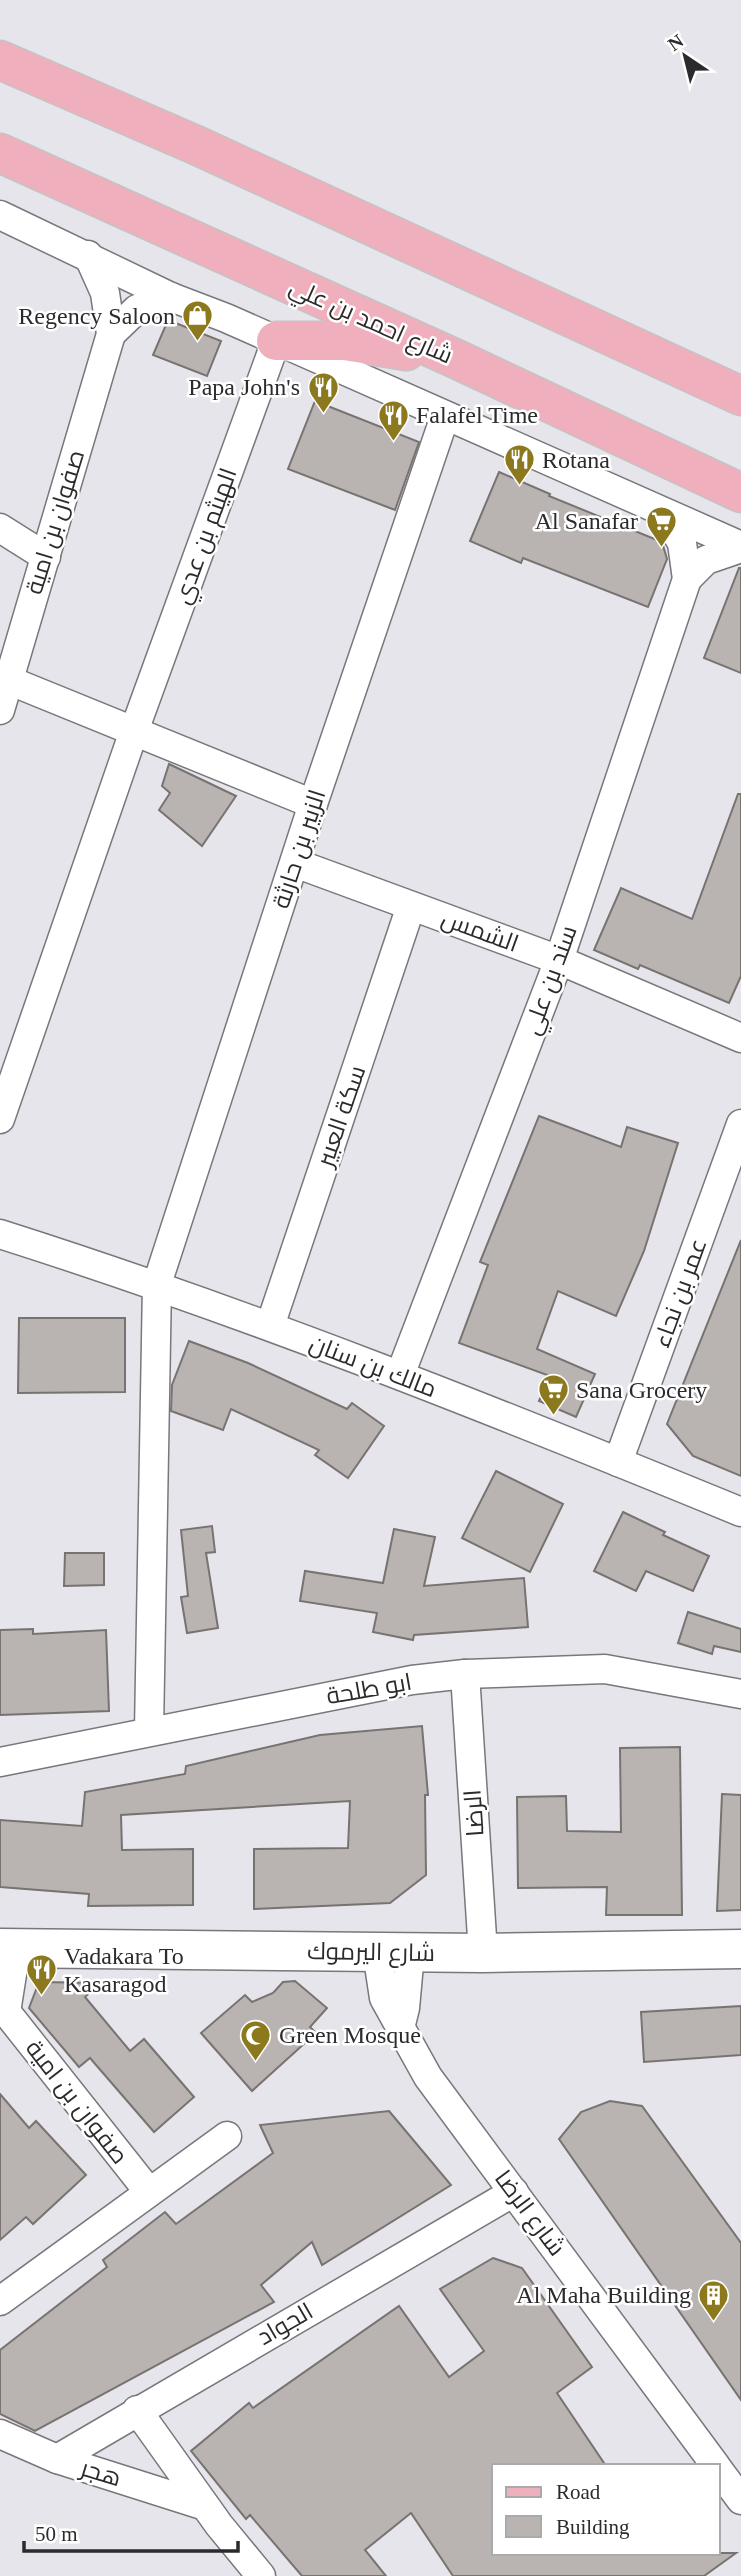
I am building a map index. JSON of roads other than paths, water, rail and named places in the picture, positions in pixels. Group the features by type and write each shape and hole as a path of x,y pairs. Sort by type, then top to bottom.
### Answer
{"main road":[{"path":"0,60 198,146 741,396"},
{"name":"شارع احمد بن علي","path":"0,153 454,358 741,493"},
{"path":"276,341 345,341 454,358"}],"street":[{"path":"0,215 171,297 741,547"},
{"name":"صفوان بن امية","path":"0,710 111,334 105,293 88,255"},
{"name":"صفوان بن امية","path":"111,334 137,309 171,297"},
{"name":"الهيثم بن عدي","path":"0,1119 134,731 276,341"},
{"name":"الزبير بن حارثة","path":"149,1731 158,1284 313,804 445,416"},
{"name":"سند بن علي","path":"400,1375 559,960 687,579 682,543 663,512"},
{"path":"0,528 46,556"},
{"path":"687,579 706,561 741,547"},
{"path":"8,680 313,804"},
{"name":"الشمس","path":"295,863 559,960 741,1038"},
{"name":"سكة العبير","path":"270,1326 411,906"},
{"name":"عمر بن نجاء","path":"618,1462 741,1124"},
{"name":"مالك بن سنان","path":"0,1234 158,1284 270,1326 400,1375 741,1512"},
{"name":"ابو طلحة","path":"0,1762 412,1680 465,1674 605,1669 741,1694"},
{"name":"الرضا","path":"465,1674 483,1953"},
{"name":"صفوان بن امية","path":"8,1948 3,2008 149,2192"},
{"name":"شارع اليرموك","path":"8,1948 483,1953 741,1949"},
{"name":"شارع الرضا","path":"393,1952 405,2008 401,2024 428,2077 715,2464"},
{"path":"0,2301 227,2136"},
{"name":"الجواد","path":"57,2459 514,2192"},
{"path":"137,2410 205,2506 261,2576"},
{"name":"هجر","path":"0,2434 57,2459 205,2506"},
{"name":"شارع الرضا","path":"720,2471 741,2500"}],"place":[{"name":"Regency Saloon","path":"198,343"},
{"name":"Papa John's","path":"323,414"},
{"name":"Falafel Time","path":"393,442"},
{"name":"Rotana","path":"519,487"},
{"name":"Al Sanafar","path":"661,548"},
{"name":"Sana Grocery","path":"553,1417"},
{"name":"Vadakara To Kasaragod","path":"41,1997"},
{"name":"Green Mosque","path":"256,2062"},
{"name":"Al Maha Building","path":"714,2322"}]}
